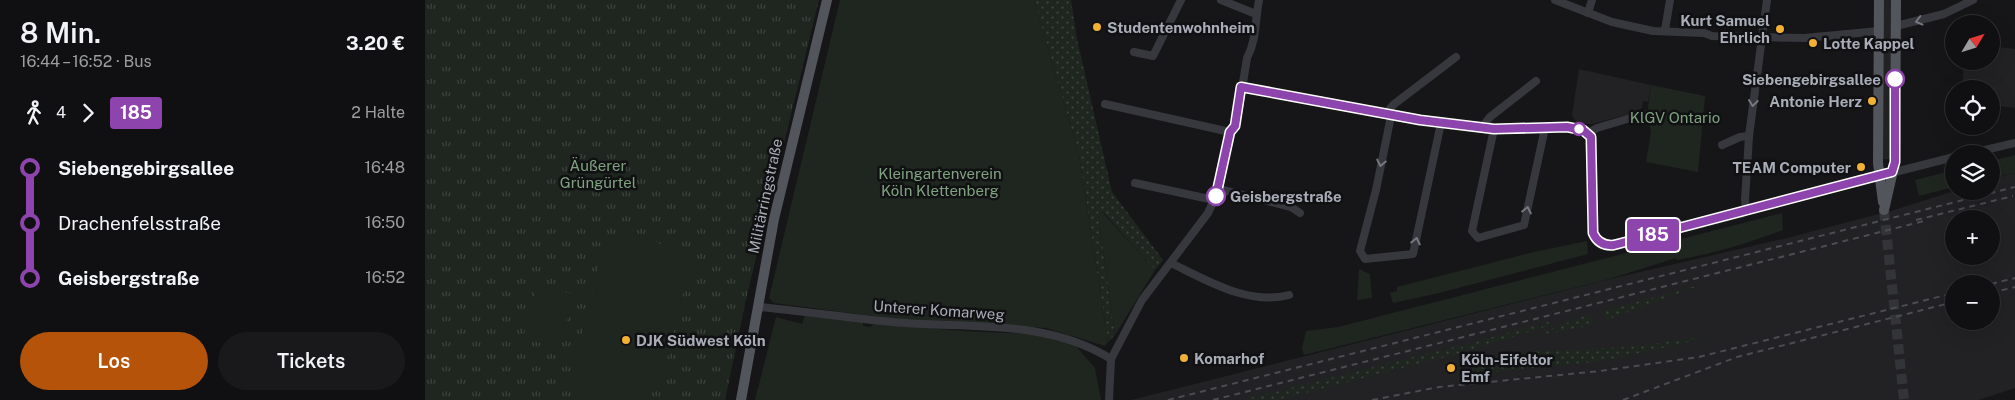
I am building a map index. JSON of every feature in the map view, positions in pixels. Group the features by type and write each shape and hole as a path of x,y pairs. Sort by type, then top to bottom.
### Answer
{"main road":[{"name":"Militärringstraße","path":"741,400 774,219 827,0"},
{"path":"1879,0 1879,176 1884,210 1895,162 1896,0"}],"street":[{"path":"1134,52 1153,56 1181,0"},
{"path":"1221,0 1256,14"},
{"path":"1109,400 1111,359 1142,300 1157,277 1171,263 1202,222 1219,188 1230,132 1235,126 1241,87 1257,26 1256,14 1259,0"},
{"path":"1555,0 1612,22 1653,31 1704,33 1711,36 1762,37 1820,37 1879,31"},
{"path":"1588,13 1592,0"},
{"path":"1665,30 1670,0"},
{"path":"1746,211 1749,136 1767,0"},
{"path":"1896,26 1944,14 1973,0"},
{"path":"1441,122 1413,254 1365,258 1360,251 1376,190 1388,115 1393,104 1456,57"},
{"path":"1483,126 1490,117 1536,81"},
{"path":"1241,87 1388,115 1483,126 1494,129 1567,127 1583,130 1588,133 1592,142 1592,226 1598,241 1604,244 1614,245 1945,159"},
{"path":"1105,104 1230,132"},
{"path":"1588,133 1597,128 1644,114"},
{"path":"1494,129 1472,231 1475,237 1484,237 1524,225 1545,128"},
{"path":"1722,145 1740,137 1749,136"},
{"path":"2000,147 2015,143"},
{"path":"1135,183 1214,200"},
{"path":"1219,188 1291,207 1300,213"},
{"path":"1171,263 1230,289 1255,297 1270,298 1289,295"},
{"name":"Unterer Komarweg","path":"759,307 893,322 1045,332 1076,340 1111,359"}],"shaded area":[{"path":"1882,0 1892,0 1891,159 1881,159"},
{"path":"2000,47 2015,49 2015,108 2000,106 2000,80 1963,80 1963,70 2000,70"},
{"path":"1579,69 1651,85 1648,102 1643,101 1642,108 1637,112 1592,124 1577,124 1572,115"},
{"path":"2015,173 2015,388 1979,400 1131,400 1610,279 1787,238 1894,210 1945,194 1945,200 2000,200 2000,177"}],"green space":[{"name":"Äußerer Grüngürtel","path":"425,0 819,0 747,295 725,400 425,400"},
{"name":"Kleingartenverein Köln Klettenberg","path":"840,0 1034,0 1079,155 1108,342 1105,346 1046,328 895,319 774,303 769,298"},
{"path":"1034,0 1071,0 1077,39 1112,192 1163,260 1155,270 1103,212 1098,213 1115,335 1108,342 1079,155"},
{"name":"KlGV Ontario","path":"1651,85 1705,96 1698,172 1646,162 1651,132 1647,115"},
{"path":"2015,155 2015,173 2000,176 2000,159"},
{"path":"1945,172 1945,189 1919,196 1915,180"},
{"path":"1102,212 1155,270 1115,335 1098,213"},
{"path":"1782,213 1783,230 1731,248 1690,258 1676,260 1676,258 1609,279 1304,355 1302,348 1306,331 1338,327"},
{"path":"1744,215 1745,217 1636,245 1636,243"},
{"name":"DJK Südwest Köln","path":"613,236 635,243 651,238 672,253 674,252 692,267 688,286 685,285 662,379 647,400 593,400 571,378 603,251 609,248"},
{"path":"1587,241 1588,254 1439,293 1393,303 1390,293 1397,291 1397,287 1534,252"},
{"path":"1359,269 1370,274 1372,298 1357,300"},
{"path":"1707,283 1606,320 1604,311"},
{"path":"537,285 573,294 559,348 523,338"},
{"path":"1590,314 1594,325 1538,335 1538,334"},
{"path":"805,315 863,322 863,326 870,327 874,324 1030,334 1074,344 1095,368 1101,400 755,400 776,317 802,324"},
{"path":"1550,321 1551,325 1466,351 1467,344 1533,326 1534,328"},
{"path":"1701,337 1702,339 1603,361 1452,376 1520,352 1630,347"},
{"path":"1462,345 1464,352 1278,400 1242,400"}],"tunnel":[{"path":"1884,210 1904,400"}],"railway":[{"path":"1168,400 2015,187"},
{"path":"1916,220 2013,196"},
{"path":"1213,400 1924,221"},
{"path":"2000,282 2015,278"},
{"path":"2000,291 2015,287"},
{"path":"1372,400 1439,387 1600,371 1699,357 1945,295"},
{"path":"1623,400 1737,357 1945,304"}],"bus line":[{"name":"185","path":"1216,196 1230,132 1235,126 1241,102 1241,87 1420,120 1483,126 1494,129 1567,127 1583,130 1591,137 1593,233 1598,241 1614,245 1892,172 1895,162 1895,79"}],"place":[{"name":"Studentenwohnheim","path":"1097,27"},
{"name":"Kurt Samuel Ehrlich","path":"1780,29"},
{"name":"Lotte Kappel","path":"1813,43"},
{"name":"Siebengebirgsallee","path":"1895,79"},
{"name":"Antonie Herz","path":"1872,101"},
{"name":"TEAM Computer","path":"1861,167"},
{"name":"Geisbergstraße","path":"1216,196"},
{"name":"DJK Südwest Köln","path":"626,340"},
{"name":"Komarhof","path":"1184,358"},
{"name":"Köln-Eifeltor Emf","path":"1451,368"}]}
